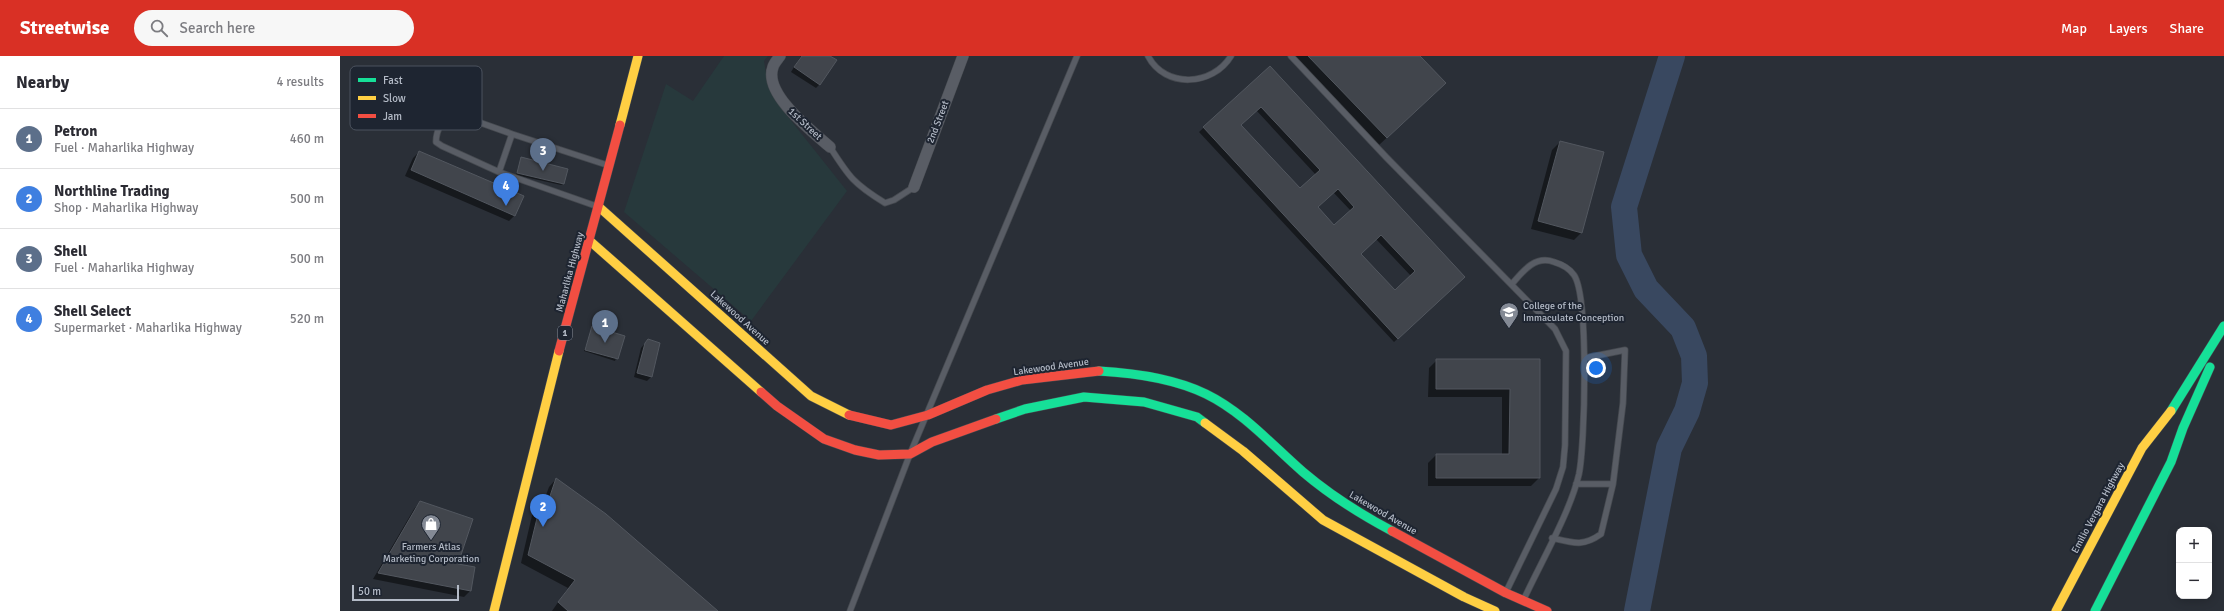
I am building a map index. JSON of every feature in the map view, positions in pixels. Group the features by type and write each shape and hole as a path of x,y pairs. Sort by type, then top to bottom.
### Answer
{"main road":[{"name":"Maharlika Highway","path":"494,611 555,368 638,56"},
{"name":"Lakewood Avenue","path":"599,207 811,396 849,415 891,424 928,415 987,390 1022,380 1090,371 1129,372 1173,382 1206,394 1245,420 1304,473 1353,510 1506,593 1547,611"},
{"path":"590,241 772,402 824,438 855,450 879,454 910,454 932,442 1025,409 1084,397 1144,402 1197,417 1243,450 1323,520 1464,597 1495,611"},
{"name":"Emilio Vergara Highway","path":"2056,611 2142,448 2165,420 2224,326"},
{"path":"2095,611 2171,462 2183,428 2224,337"},
{"name":"Emilio Vergara Highway","path":"2155,448 2165,420"},
{"path":"2164,453 2183,428"}],"street":[{"name":"1st Street","path":"780,56 773,67 774,86 784,105 830,147"},
{"name":"2nd Street","path":"914,187 963,56"}],"lane":[{"path":"850,611 910,454 928,415 1077,56"},
{"path":"1148,56 1161,71 1177,79 1195,80 1212,75 1226,64 1231,56"},
{"path":"1291,56 1386,157 1555,329 1566,351 1565,445 1563,467 1556,489 1506,593"},
{"path":"482,123 609,166"},
{"path":"438,130 436,135 436,142 442,146 499,172 599,207"},
{"path":"499,172 512,134"},
{"path":"830,147 848,176 864,190 885,202 894,200 914,187"},
{"path":"1512,284 1524,269 1536,262 1550,260 1563,265 1574,274 1580,288 1585,358 1581,448 1576,484 1523,601"},
{"path":"1552,538 1573,543 1590,542 1601,534 1613,484 1623,403 1625,350 1585,358"},
{"path":"1576,484 1613,484"}],"shaded area":[{"path":"724,56 768,56 764,61 768,86 781,108 847,191 751,321 624,212 666,84 693,101"}],"building":[{"path":"802,56 830,56 837,60 820,85 794,67"},
{"path":"1308,56 1420,56 1446,83 1387,138"},
{"path":"1270,66 1465,277 1398,339 1203,127","holes":["1261,107 1320,170 1300,188 1241,125","1338,189 1354,207 1334,225 1318,207","1381,235 1415,271 1395,290 1361,254"]},
{"path":"1560,141 1604,152 1582,233 1538,221"},
{"path":"419,151 524,196 515,216 411,170"},
{"path":"521,157 568,169 564,184 517,173"},
{"path":"592,326 625,336 618,359 585,350"},
{"path":"648,339 660,343 652,377 637,373 645,343"},
{"path":"1436,359 1540,359 1540,478 1436,478 1436,454 1509,454 1510,389 1436,389"},
{"path":"556,478 606,514 718,611 568,611 558,602 575,580 528,555 541,502 548,502"},
{"name":"Farmers Atlas Marketing Corporation","path":"420,501 473,519 458,564 475,567 471,591 378,573"}],"waterway":[{"path":"1637,611 1669,448 1687,411 1695,383 1694,356 1683,328 1646,289 1629,255 1624,207 1672,56"}],"traffic: fast":[{"path":"2171,411 2224,326"},
{"path":"2095,611 2171,462 2183,428 2210,367"},
{"path":"1099,371 1126,373 1167,380 1193,388 1220,401 1245,419 1303,472 1324,489 1357,511 1392,531"},
{"path":"996,419 1025,409 1084,397 1144,402 1197,417 1205,423"}],"traffic: slow":[{"path":"620,125 638,56"},
{"path":"599,207 811,396 849,415"},
{"path":"590,241 761,392"},
{"path":"494,611 559,351"},
{"path":"2056,611 2142,448 2171,411"},
{"path":"1205,423 1243,451 1323,520 1464,597 1495,611"}],"traffic: jam":[{"path":"559,351 620,125"},
{"path":"849,415 891,425 928,415 987,390 1022,380 1099,371"},
{"path":"761,392 777,406 824,439 855,450 879,455 910,454 932,442 996,419"},
{"path":"1392,531 1506,593 1547,611"}],"place":[{"name":"Shell","path":"543,171"},
{"name":"Shell Select","path":"506,206"},
{"name":"College of the Immaculate Conception","path":"1509,329"},
{"name":"Petron","path":"605,343"},
{"name":"Northline Trading","path":"543,527"},
{"name":"Farmers Atlas Marketing Corporation","path":"431,541"}]}
